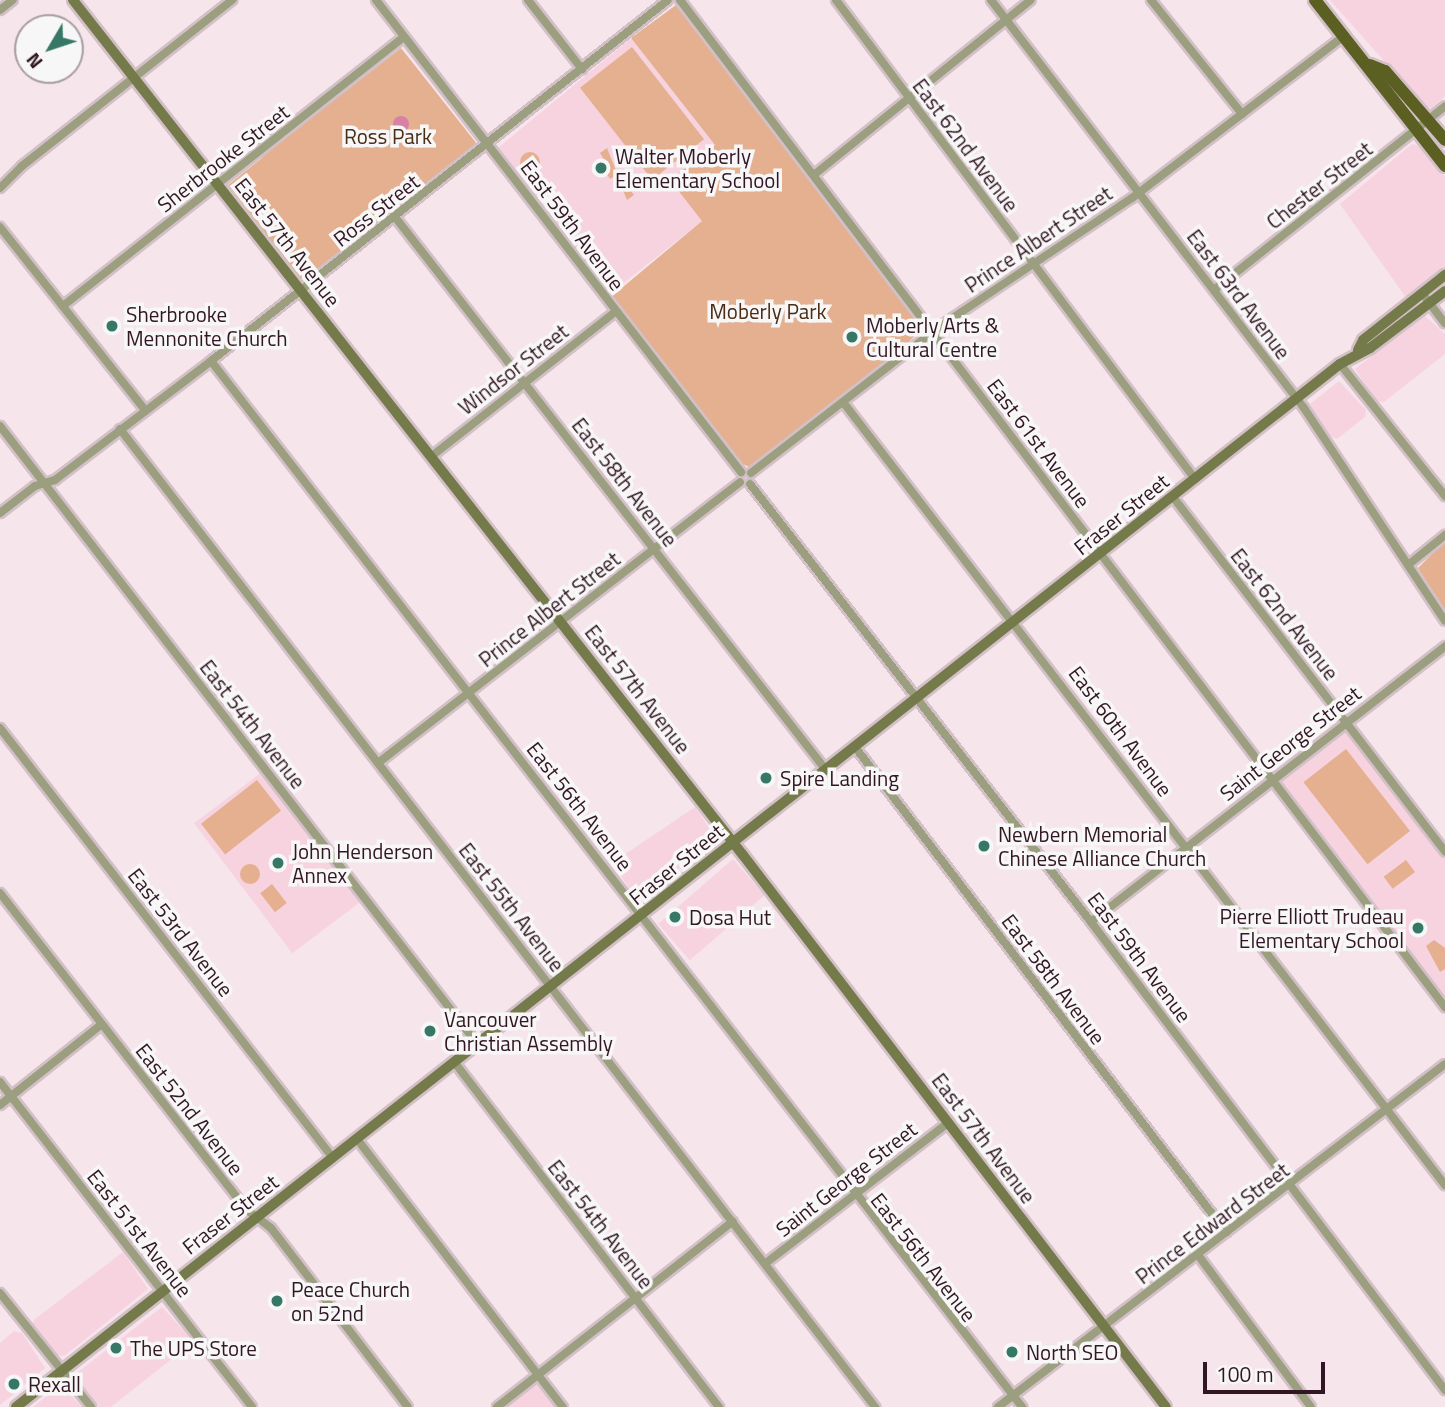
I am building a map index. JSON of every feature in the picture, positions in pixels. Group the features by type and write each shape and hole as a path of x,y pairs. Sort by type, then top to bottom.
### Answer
{"main road":[{"path":"1315,0 1370,65 1375,80 1445,166"},
{"path":"1370,65 1385,71 1445,139"}],"street":[{"path":"0,10 13,0"},
{"name":"East 57th Avenue","path":"73,0 733,843 1166,1407"},
{"path":"0,188 22,166 232,0"},
{"name":"East 59th Avenue","path":"376,0 741,472"},
{"path":"528,0 582,69"},
{"name":"Ross Street","path":"0,513 211,361 668,0"},
{"name":"East 61st Avenue","path":"680,0 815,174 1445,1007"},
{"name":"East 62nd Avenue","path":"836,0 1195,479"},
{"name":"East 63rd Avenue","path":"991,0 1297,398 1445,621"},
{"path":"815,174 1031,0"},
{"path":"1151,0 1242,114"},
{"name":"Prince Albert Street","path":"751,474 933,332 1139,192 1345,35"},
{"name":"Sherbrooke Street","path":"63,306 404,37"},
{"name":"Chester Street","path":"1214,290 1417,132 1445,106"},
{"name":"East 58th Avenue","path":"395,217 826,770"},
{"path":"0,227 145,410"},
{"name":"Fraser Street","path":"1359,351 1363,340 1445,275"},
{"name":"Fraser Street","path":"16,1407 1016,623 1340,364 1359,351 1370,348 1445,291"},
{"path":"1422,293 1445,323"},
{"name":"Windsor Street","path":"432,456 616,311"},
{"name":"East 56th Avenue","path":"211,361 1022,1407"},
{"path":"1340,364 1445,496"},
{"name":"East 60th Avenue","path":"843,402 1016,623 1445,1185"},
{"name":"East 54th Avenue","path":"0,426 478,1045"},
{"name":"East 55th Avenue","path":"120,429 875,1407"},
{"path":"741,472 751,474 750,484 740,482 741,472"},
{"name":"Prince Albert Street","path":"378,763 740,482"},
{"name":"East 59th Avenue","path":"750,484 1091,922 1445,1390"},
{"name":"East 62nd Avenue","path":"1173,497 1445,852"},
{"path":"1408,565 1445,535"},
{"name":"Saint George Street","path":"1091,922 1445,646"},
{"name":"East 53rd Avenue","path":"0,728 333,1158"},
{"name":"East 58th Avenue","path":"855,747 1226,1232"},
{"name":"East 52nd Avenue","path":"0,893 247,1210 269,1226 408,1407"},
{"path":"0,1105 102,1024"},
{"name":"East 54th Avenue","path":"455,1063 719,1407"},
{"name":"Prince Edward Street","path":"998,1407 1445,1064"},
{"name":"East 51st Avenue","path":"0,1082 252,1407"},
{"name":"Saint George Street","path":"766,1263 948,1123"},
{"path":"357,1139 563,1407"},
{"path":"497,1407 733,1221"},
{"path":"1198,1255 1311,1407"},
{"path":"0,1293 91,1407"}],"shaded area":[{"path":"1330,0 1445,0 1445,96 1432,108 1425,107"},
{"name":"Walter Moberly Elementary School","path":"631,38 715,145 702,221 611,293 498,148"},
{"path":"398,116 404,116 409,124 407,130 398,132 393,127 393,121"},
{"path":"1412,144 1420,146 1445,176 1445,270 1407,299 1340,204"},
{"path":"1424,315 1445,334 1445,354 1384,402 1376,401 1355,369"},
{"path":"1339,381 1366,410 1365,417 1337,439 1329,436 1310,404"},
{"name":"Pierre Elliott Trudeau Elementary School","path":"1347,731 1445,858 1445,999 1278,784"},
{"name":"John Henderson Annex","path":"262,772 360,902 292,953 194,823"},
{"path":"695,807 718,842 636,898 612,863"},
{"path":"733,859 764,895 690,960 658,924"},
{"path":"123,1252 148,1289 64,1356 56,1355 32,1324 35,1319"},
{"path":"162,1307 189,1336 189,1345 111,1407 99,1407 77,1379 78,1372"},
{"path":"14,1331 22,1333 45,1368 0,1405 0,1343"},
{"path":"535,1383 557,1407 507,1407 528,1388"},
{"path":"63,1387 82,1407 33,1407 57,1388"}],"green space":[{"name":"Moberly Park","path":"676,5 699,28 923,327 886,366 749,467 743,464 611,297 702,221 670,180 715,145 631,38"},
{"path":"632,47 704,139 652,180 580,88"},
{"name":"Ross Park","path":"401,48 477,144 306,279 300,279 228,185 262,158 266,144 334,94 338,97"},
{"path":"607,148 617,173 624,169 632,179 626,184 634,195 627,200 617,175 610,179 603,168 607,164 600,153"},
{"path":"530,152 537,155 540,162 537,169 530,172 523,169 520,162 523,155"},
{"path":"1445,541 1445,610 1418,568"},
{"path":"1346,749 1410,831 1367,864 1303,782"},
{"path":"257,780 281,811 225,854 201,824"},
{"path":"1406,860 1415,872 1393,889 1384,877"},
{"path":"250,864 257,867 260,874 257,881 250,884 243,881 240,874 243,867"},
{"path":"272,884 287,903 275,912 260,893"},
{"path":"1434,940 1445,948 1445,969 1440,972 1426,946"}],"place":[{"name":"Walter Moberly Elementary School","path":"601,168"},
{"name":"Sherbrooke Mennonite Church","path":"112,326"},
{"name":"Moberly Arts & Cultural Centre","path":"852,337"},
{"name":"Spire Landing","path":"766,778"},
{"name":"Newbern Memorial Chinese Alliance Church","path":"984,846"},
{"name":"John Henderson Annex","path":"278,863"},
{"name":"Dosa Hut","path":"675,917"},
{"name":"Pierre Elliott Trudeau Elementary School","path":"1418,928"},
{"name":"Vancouver Christian Assembly","path":"430,1031"},
{"name":"Peace Church on 52nd","path":"277,1301"},
{"name":"The UPS Store","path":"116,1348"},
{"name":"North SEO","path":"1012,1352"},
{"name":"Rexall","path":"14,1384"}]}
